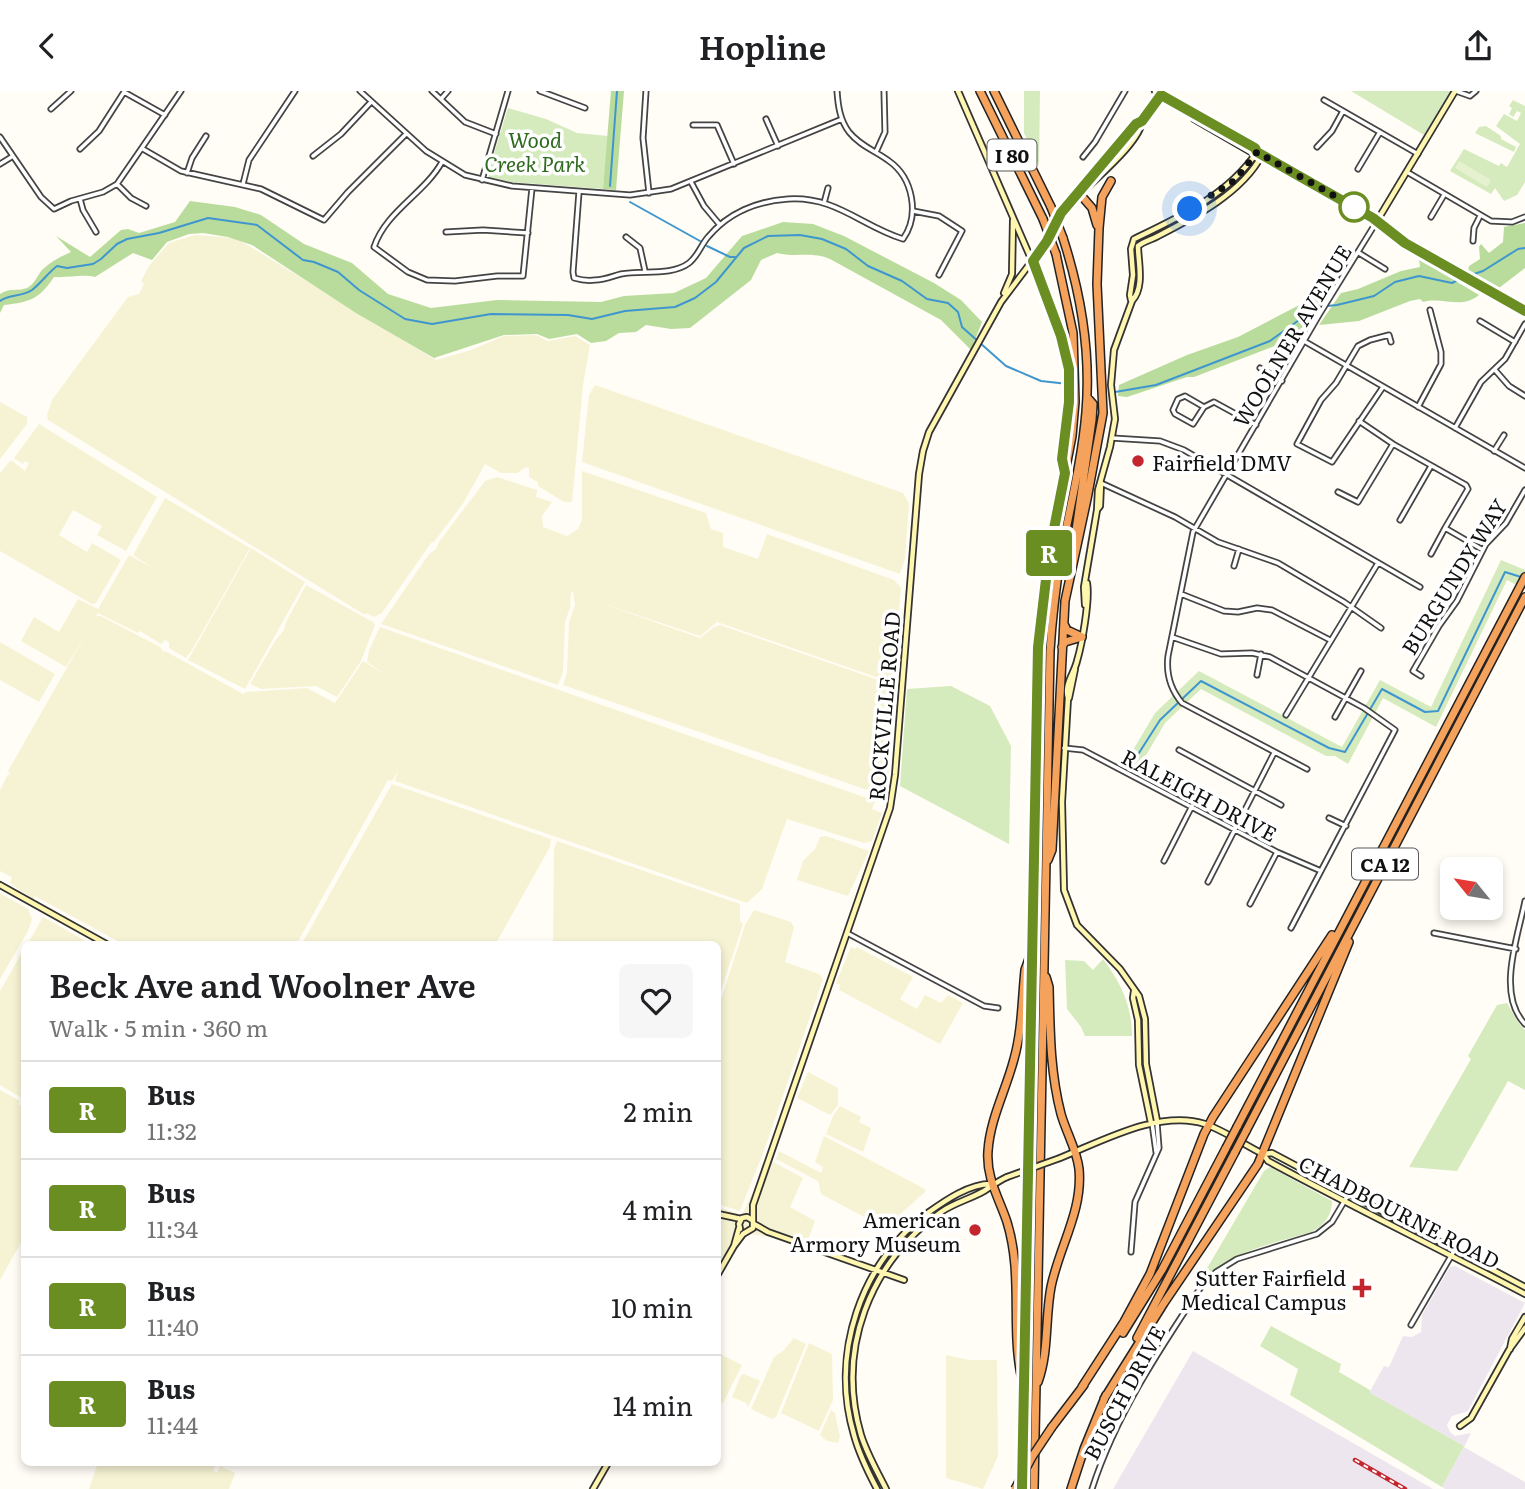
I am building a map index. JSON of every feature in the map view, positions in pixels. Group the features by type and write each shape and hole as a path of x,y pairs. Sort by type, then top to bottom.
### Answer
{"highway":[{"name":"I 80","path":"981,91 1043,219 1056,254 1070,314 1072,380 1072,436 1049,554 1038,647 1022,1489"},
{"name":"I 80","path":"994,91 1051,207 1063,238 1076,279 1083,318 1088,384 1084,435 1061,554 1052,627 1048,703 1034,1489"},
{"path":"1071,569 1108,399 1097,284 1102,197 1111,181"},
{"path":"1079,193 1092,208 1099,228"},
{"path":"1033,261 1061,336 1072,380"},
{"path":"1046,867 1052,849 1063,621 1092,420 1093,404 1087,397"},
{"name":"CA 12","path":"1016,1489 1032,1457 1052,1427 1145,1299 1523,580"},
{"name":"CA 12","path":"1070,1489 1104,1399 1525,597"},
{"path":"1063,621 1067,630 1082,637"},
{"path":"1060,651 1065,642 1082,637"},
{"path":"1104,1399 1263,1154 1367,897"},
{"path":"1082,1387 1124,1322 1150,1274 1209,1125 1351,909"},
{"path":"1024,1388 1018,1360 1017,1290 1013,1249 992,1184 988,1160 989,1137 1015,1055 1025,970 1032,949"},
{"path":"1035,1389 1043,1365 1054,1275 1078,1200 1080,1170 1061,1114 1055,1083 1049,987 1044,973"}],"main road":[{"path":"958,91 1033,261"},
{"path":"1155,91 1192,114 1194,119 1251,152 1260,153 1377,221 1405,243 1525,311"},
{"name":"WOOLNER AVENUE","path":"1377,221 1455,91"},
{"name":"ROCKVILLE ROAD","path":"739,1227 753,1205 885,824 893,792 923,451 936,416 1001,302 1047,241 1061,213 1136,124 1142,121 1162,93"},
{"path":"1107,385 1117,338 1132,300 1135,244 1163,233 1231,192 1248,176 1260,153"},
{"path":"1001,302 1012,274 1013,215"},
{"path":"1108,399 1115,419 1106,446 1108,450 1098,490 1082,637 1066,693 1068,698 1064,748 1062,866 1067,903 1085,935 1120,969 1139,996 1145,1019 1146,1064 1154,1122"},
{"path":"0,884 101,941"},
{"name":"CHADBOURNE ROAD","path":"992,1184 1154,1122 1187,1120 1209,1125 1263,1154 1268,1161 1345,1201 1525,1287"},
{"name":"CHADBOURNE ROAD","path":"1263,1154 1272,1153 1525,1294"},
{"path":"886,1489 861,1433 856,1410 854,1347 860,1321 868,1298 883,1272 904,1245 923,1226 975,1187 992,1184"},
{"path":"877,1489 854,1435 846,1385 846,1361 852,1328 863,1295 876,1270 911,1225 946,1201 969,1193 978,1193 992,1184"},
{"name":"ROCKVILLE ROAD","path":"749,1231 753,1222 753,1205"},
{"path":"721,1216 743,1218 768,1232 904,1280"},
{"path":"725,1217 749,1231 768,1232"},
{"path":"721,1269 734,1246 739,1227"},
{"path":"734,1246 749,1231"},
{"path":"1509,1350 1525,1317"},
{"path":"1460,1426 1471,1418 1509,1350 1525,1328"},
{"path":"593,1489 606,1466"}],"street":[{"path":"51,109 71,91"},
{"path":"80,149 99,131 124,91 165,115"},
{"path":"0,137 41,197 54,209 103,193 117,184 181,91"},
{"path":"243,184 249,160 295,91"},
{"path":"359,91 442,162 482,180 531,188 630,195 649,194 691,182 842,119"},
{"path":"432,91 473,127 496,134"},
{"path":"441,99 448,91"},
{"path":"482,180 508,91"},
{"path":"540,91 585,108"},
{"path":"646,91 643,138 649,194"},
{"path":"579,191 574,278 593,281 645,271 676,269 689,263 720,225 747,208 772,201 801,199 824,203 903,239 910,227 914,211 903,175 893,164 853,137 842,119 837,91"},
{"path":"876,152 885,132 884,91"},
{"path":"1083,157 1125,91"},
{"path":"1455,91 1470,96 1476,91"},
{"path":"1324,100 1418,154"},
{"path":"313,156 341,134 371,102"},
{"path":"1317,147 1332,131 1343,111"},
{"path":"766,119 778,146"},
{"path":"693,125 717,125 734,164"},
{"path":"1357,169 1380,132"},
{"path":"143,149 173,168 267,191 324,220 348,192 407,134"},
{"path":"187,173 192,158 206,136"},
{"path":"0,164 13,156"},
{"path":"442,162 429,182 389,222 374,247 408,272 427,280 455,281 523,276 531,188"},
{"path":"1407,172 1480,216 1501,222 1512,222 1525,217"},
{"path":"691,182 704,206 720,225"},
{"path":"117,184 131,198 146,206"},
{"path":"824,203 828,188"},
{"path":"1431,217 1444,195"},
{"path":"80,199 96,232"},
{"path":"914,211 930,213 962,231 939,275"},
{"path":"1473,241 1474,228 1480,216"},
{"name":"WOOLNER AVENUE","path":"1307,769 1185,705 1175,694 1167,664 1195,529 1317,318 1329,303 1377,221"},
{"path":"446,232 483,230 528,233"},
{"path":"626,237 640,248 645,271"},
{"path":"1359,253 1385,269"},
{"path":"1418,407 1441,365 1441,352 1430,310"},
{"path":"1480,321 1515,342"},
{"path":"1455,428 1481,382 1505,359 1525,324"},
{"path":"1383,387 1332,462 1297,444 1321,400 1336,383 1354,352 1364,342 1389,335 1391,342"},
{"path":"1304,341 1525,468"},
{"path":"1260,368 1282,381"},
{"path":"1495,370 1509,386 1525,396"},
{"path":"1204,407 1182,397 1178,399 1173,410 1175,414 1193,423 1204,407 1214,402 1256,425"},
{"path":"1359,421 1393,444 1466,485 1468,489 1431,554"},
{"path":"1494,451 1504,435"},
{"path":"1110,438 1165,442 1184,450 1419,587"},
{"path":"1338,492 1358,502 1393,444"},
{"path":"1400,520 1431,466"},
{"path":"1101,482 1218,542 1278,563 1381,628"},
{"name":"BURGUNDY WAY","path":"1420,675 1413,671 1457,601 1483,550 1506,523 1525,491"},
{"path":"1445,528 1483,550"},
{"path":"1234,566 1239,549"},
{"path":"1286,715 1378,563"},
{"path":"1181,594 1224,611 1238,612 1257,608 1272,610 1329,640"},
{"path":"1172,637 1221,654 1261,654 1346,697 1395,730 1291,928"},
{"path":"1257,675 1261,654"},
{"path":"1335,717 1361,671"},
{"name":"RALEIGH DRIVE","path":"1064,748 1083,750 1276,852 1321,871"},
{"path":"1179,750 1281,805"},
{"path":"1208,882 1274,753"},
{"path":"1164,861 1192,806"},
{"path":"1329,818 1346,826"},
{"path":"1250,904 1276,852"},
{"path":"1525,901 1509,992 1517,1015 1525,1024"},
{"path":"847,933 984,1006 998,1008"},
{"path":"1434,933 1516,949"},
{"path":"1130,1252 1135,1202 1159,1147 1154,1122"},
{"name":"BUSCH DRIVE","path":"1092,1489 1127,1408 1201,1287 1216,1272 1237,1259 1317,1234 1332,1222 1348,1195"},
{"path":"1411,1325 1452,1253"}],"shaded area":[{"path":"195,235 236,238 436,360 471,350 504,336 536,335 548,341 575,336 590,345 583,385 572,502 564,502 538,486 538,482 529,477 529,469 526,467 517,473 501,473 485,464 464,502 431,543 382,613 374,617 366,613 365,615 48,420 52,400 128,297 139,294 144,284 141,281 149,266 169,243"},
{"path":"595,385 903,493 909,503 905,559 900,574 582,462 589,395"},
{"path":"0,402 27,417 27,424 0,459"},
{"path":"39,424 157,497 126,551 97,535 102,526 73,510 59,535 87,552 92,543 121,560 96,603 92,604 0,551 0,473 11,460 25,471 29,463 25,461 23,464 14,458"},
{"path":"582,471 706,513 711,529 723,533 723,547 758,559 767,534 894,580 901,588 893,683 717,622 700,636 595,601 700,638 720,625 893,685 889,694 893,699 889,772 885,789 879,794 563,685 567,672 569,622 575,605 573,592 565,622 563,672 558,685 381,624 429,554 436,549 485,481 497,477 537,490 536,497 552,502 542,516 543,527 567,536 578,529 582,520"},
{"path":"165,498 250,548 186,658 169,648 169,642 165,640 161,644 140,631 138,633 98,613 96,616 101,616 160,647 164,652 243,694 307,688 335,703 363,661 386,675 367,662 369,650 380,627 875,801 872,809 882,813 872,841 864,843 787,819 762,889 747,903 395,781 398,771 392,781 388,780 298,941 118,941 35,896 33,899 10,883 12,877 0,871 0,790 8,774 11,775 8,771 85,636 66,667 21,641 34,617 59,632 78,599 98,609 129,555 153,568 133,555"},
{"path":"251,548 305,582 245,689 188,660"},
{"path":"306,585 375,625 361,661 337,697 316,686 261,689 250,684 284,630"},
{"path":"0,642 55,674 39,702 0,680"},
{"path":"392,784 551,839 550,847 497,941 303,941"},
{"path":"826,836 869,851 848,896 797,880 803,861 815,849 820,837"},
{"path":"557,841 740,904 740,921 743,924 721,991 721,941 553,941 554,849"},
{"path":"0,893 28,909 32,919 28,931 0,979"},
{"path":"754,910 791,922 794,927 785,962 819,974 823,979 765,1148 740,1211 721,1205 721,1000 745,925"},
{"path":"43,917 86,941 29,941"},
{"path":"851,947 857,947 913,977 900,999 917,1009 925,995 941,1003 948,995 963,1003 940,1044 839,990 840,985 836,983"},
{"path":"21,954 21,1097 0,1085 0,991"},
{"path":"808,1072 838,1088 838,1105 830,1115 797,1098"},
{"path":"0,1090 20,1101 18,1104 21,1106 21,1242 0,1280"},
{"path":"840,1106 861,1117 859,1122 871,1128 863,1152 826,1134"},
{"path":"824,1136 925,1189 925,1192 885,1228 821,1194 818,1181 776,1159 779,1151 821,1173 823,1167 815,1162"},
{"path":"768,1159 803,1178 790,1207 815,1221 807,1243 739,1232 721,1264 721,1208 742,1215"},
{"path":"1455,1266 1525,1303 1468,1411 1452,1416 1447,1425 1455,1436 1471,1433 1464,1447 1525,1482 1525,1489 1445,1489 1442,1487 1464,1446 1369,1393 1384,1366 1389,1367 1403,1336 1412,1337 1421,1332 1422,1315 1450,1267"},
{"path":"794,1338 806,1344 776,1417 772,1419 751,1409 774,1357"},
{"path":"809,1343 832,1354 833,1400 819,1431 781,1413"},
{"path":"1193,1351 1433,1489 1113,1489"},
{"path":"721,1354 742,1365 723,1403 721,1402"},
{"path":"946,1355 969,1360 997,1360 998,1456 983,1489 946,1478"},
{"path":"741,1375 760,1381 748,1407 746,1403 732,1397"},
{"path":"831,1410 835,1413 840,1437 838,1443 827,1441 820,1435"},
{"path":"97,1466 215,1466 213,1471 217,1473 220,1466 235,1473 229,1489 89,1489"}],"green space":[{"path":"611,91 624,91 616,190 603,189"},
{"path":"1024,91 1040,91 1039,165 1024,133"},
{"path":"1351,91 1450,91 1424,135"},
{"path":"1513,100 1525,106 1525,182 1517,195 1504,201 1495,188 1491,194 1450,171 1464,149 1499,166 1501,163 1507,167 1520,144 1496,126 1504,114 1517,121 1521,113 1517,111 1513,117 1509,114 1512,108 1509,106"},
{"name":"Wood Creek Park","path":"508,108 546,119 577,133 608,136 603,189 511,182 489,177"},
{"path":"1486,126 1516,147 1514,152 1475,133 1479,127"},
{"path":"1459,161 1491,180 1487,187 1455,168"},
{"path":"190,201 235,207 261,215 304,244 352,263 388,294 431,308 497,300 601,302 624,296 674,293 706,278 742,236 783,222 813,224 844,236 934,283 961,300 982,322 971,350 941,320 830,259 817,255 777,253 761,260 751,280 690,328 671,329 646,325 636,332 619,333 606,341 591,343 577,334 549,339 537,334 504,335 434,358 356,313 252,245 203,233 189,234 167,242 152,260 133,253 95,277 54,277 39,295 28,301 4,305 0,313 0,294 29,287 45,267 71,252 56,236 90,257 121,230 128,229 139,233 175,222"},
{"path":"1525,223 1525,268 1499,288 1468,271 1469,266 1480,259 1481,244 1489,253 1503,242 1504,227"},
{"path":"1419,259 1479,295 1465,302 1423,302 1420,299 1359,321 1319,325 1341,293 1401,271 1420,267"},
{"path":"1309,290 1325,300 1290,357 1277,345 1194,377 1127,397 1118,396 1119,385 1187,355 1238,337 1307,301"},
{"path":"1501,560 1525,570 1525,589 1507,580 1436,727 1383,698 1348,764 1335,756 1326,756 1201,689 1165,723 1135,774 1123,767 1155,713 1199,671 1342,747 1380,680 1431,707"},
{"path":"951,686 990,706 1011,746 1009,844 900,786 907,689"},
{"path":"1103,959 1124,995 1132,1036 1085,1036 1067,1009 1065,960 1084,961 1093,970"},
{"path":"1507,1003 1525,1030 1525,1090 1508,1081 1457,1171 1409,1167 1471,1059 1468,1056 1497,1005"},
{"path":"1270,1167 1332,1201 1331,1211 1320,1227 1311,1232 1238,1256 1212,1271 1201,1282 1264,1171"},
{"path":"1271,1326 1341,1364 1339,1372 1370,1390 1370,1393 1464,1446 1442,1487 1290,1395 1298,1369 1260,1346"}],"waterway":[{"path":"610,186 617,91"},
{"path":"630,202 700,241"},
{"path":"0,301 32,290 57,266 67,268 93,264 127,239 159,233 208,218 257,225 303,260 338,272 359,290 405,319 432,324 491,314 568,315 592,319 625,311 675,307 695,298 716,282 744,248 768,236 800,235 822,239 846,249 868,266 902,281 927,299 948,303 958,312 962,327 1006,366 1041,381 1068,384"},
{"path":"707,246 735,257"},
{"path":"1468,276 1483,271 1518,249 1525,248"},
{"path":"1115,392 1156,385 1270,341 1317,307 1374,296 1395,282 1419,276 1452,283 1462,278"},
{"path":"1130,767 1160,720 1201,681 1329,748 1345,752 1382,689 1425,712 1438,711 1505,572 1521,577"}],"railway":[{"path":"1355,1460 1405,1489"}],"bus line":[{"name":"R","path":"1022,1489 1038,647 1049,554 1065,473 1062,459 1069,393 1069,369 1061,336 1033,261 1061,213 1136,124 1142,121 1161,95 1373,218 1405,243 1525,311"}],"place":[{"name":"Fairfield DMV","path":"1138,461"},
{"name":"American Armory Museum","path":"975,1230"},
{"name":"Sutter Fairfield Medical Campus","path":"1362,1288"}],"route":[{"path":"1190,209 1227,187 1257,152 1354,207"}]}
